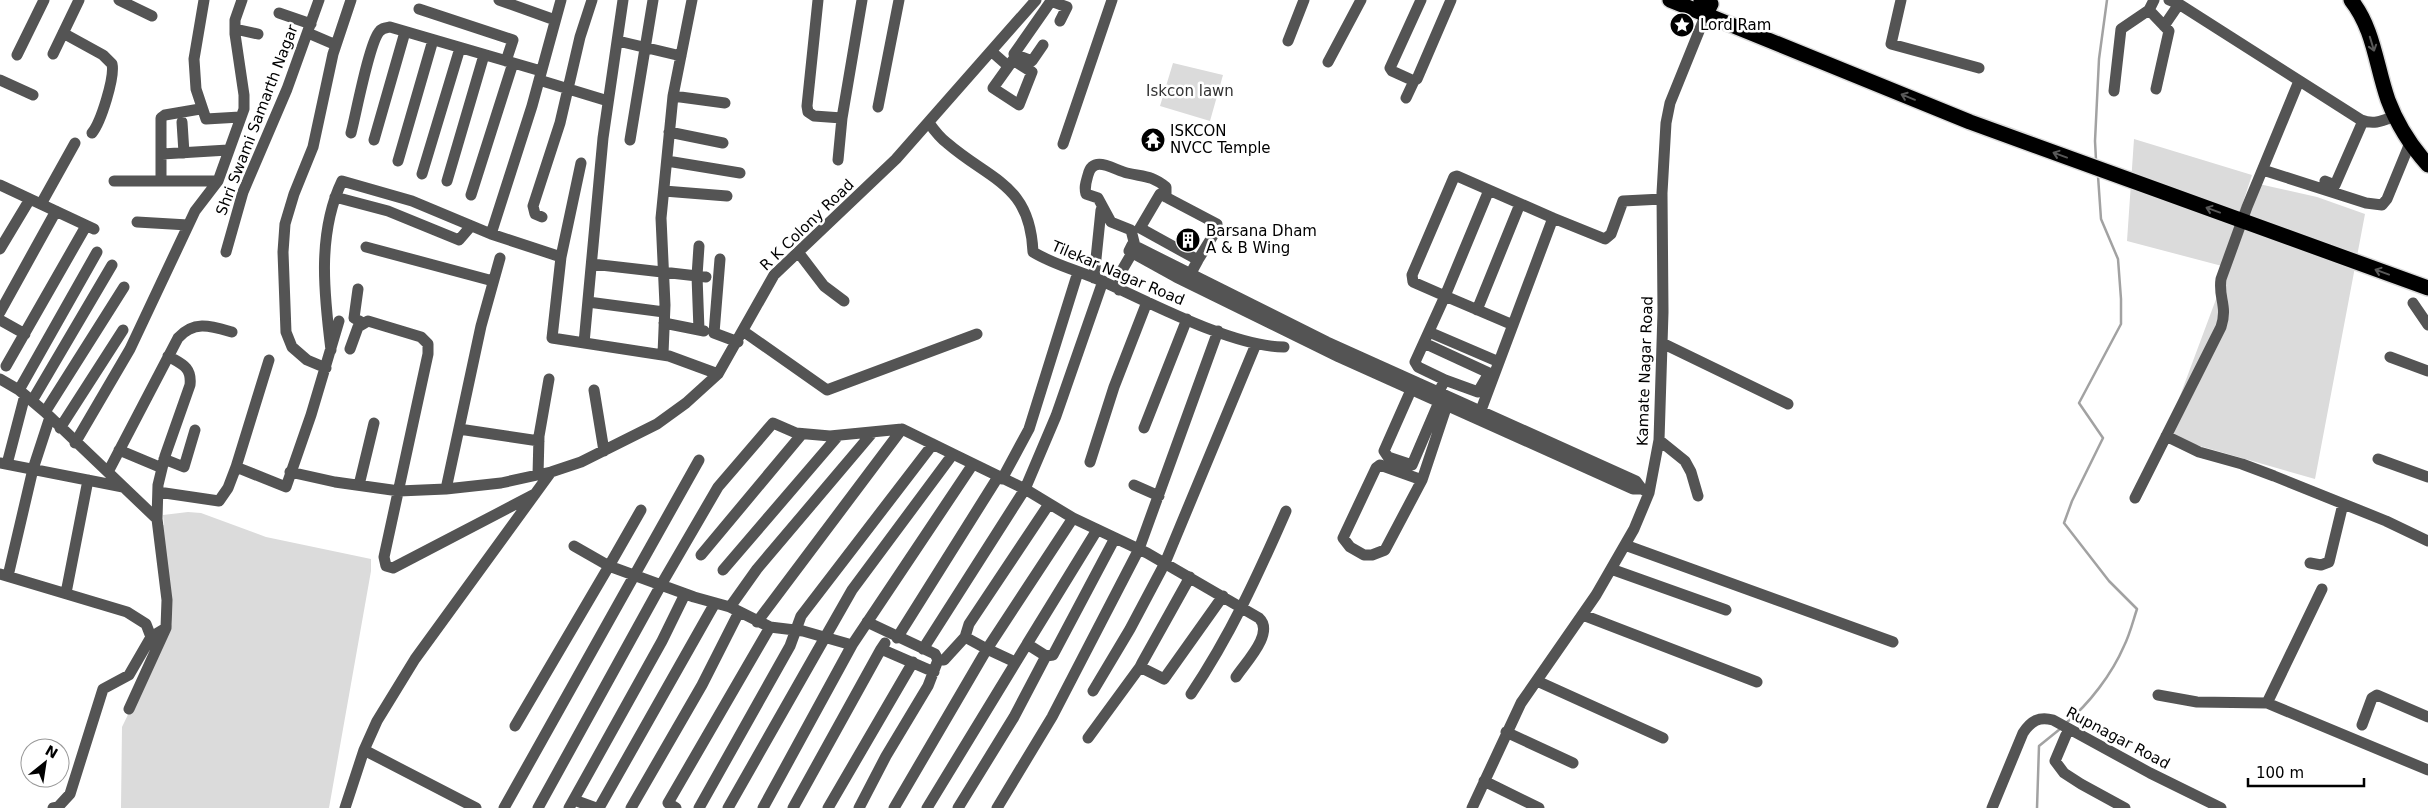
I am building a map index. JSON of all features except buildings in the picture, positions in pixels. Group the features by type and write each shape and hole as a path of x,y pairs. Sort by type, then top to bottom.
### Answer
{"highway":[{"path":"1670,0 1708,5 1970,122 2428,288"},
{"path":"2358,3 2371,38 2388,100 2410,143 2428,165"}],"street":[{"path":"17,55 44,0"},
{"path":"53,54 79,0"},
{"path":"120,0 152,16"},
{"path":"204,0 194,59 196,89 206,119 240,117"},
{"path":"75,443 136,338 195,211 218,181 240,117 244,95 235,29 235,20 242,0"},
{"name":"Shri Swami Samarth Nagar","path":"226,252 243,192 287,89 319,0"},
{"path":"326,368 307,360 292,347 286,332 283,252 285,224 294,194 313,147 336,44 351,0"},
{"path":"499,0 517,3 556,20"},
{"path":"491,234 540,76 561,0"},
{"path":"542,217 535,214 533,206 560,123 580,37 592,0"},
{"path":"584,343 608,101 623,0"},
{"path":"630,140 653,0"},
{"path":"662,354 664,318 661,218 673,96 692,0"},
{"path":"818,0 808,112 814,116 842,118"},
{"path":"838,160 842,118 862,0"},
{"path":"878,107 899,0"},
{"path":"928,123 1036,0"},
{"path":"1063,144 1112,0"},
{"path":"1288,41 1304,0"},
{"path":"1328,62 1361,0"},
{"path":"1414,81 1392,71 1390,68 1421,0"},
{"path":"1406,98 1414,81 1417,79 1451,0"},
{"path":"1901,0 1891,44 1979,68"},
{"path":"1042,45 1032,61 1014,54 1051,1 1067,8 1060,21"},
{"path":"2164,26 2174,2 2363,121 2378,123 2395,116"},
{"name":"Kamate Nagar Road","path":"1472,808 1506,732 1521,704 1583,615 1625,545 1646,491 1659,440 1662,343 1662,199 1666,123 1670,103 1708,5"},
{"path":"2114,91 2121,29 2152,5 2169,31 2156,89"},
{"path":"419,9 512,40 510,62 471,195"},
{"path":"279,13 336,44"},
{"path":"1021,17 1033,26"},
{"path":"351,133 372,48 378,33 383,28 390,27 510,62 568,89 608,101"},
{"path":"235,29 258,34"},
{"path":"374,140 405,32"},
{"path":"63,33 103,55 112,64 112,74 104,107 97,128 92,133"},
{"path":"398,161 433,40"},
{"path":"618,41 681,56"},
{"path":"422,174 460,48"},
{"path":"991,51 1008,66"},
{"path":"447,181 484,55"},
{"path":"0,80 33,95"},
{"path":"2135,498 2221,327 2225,315 2220,288 2221,279 2242,221 2299,81"},
{"path":"673,96 725,103"},
{"path":"162,180 161,118 165,115 200,109 201,104"},
{"path":"2325,181 2335,185 2363,121"},
{"path":"182,122 184,153"},
{"name":"R K Colony Road","path":"290,472 399,491 446,489 501,483 551,472 604,451 657,424 686,403 718,374 738,342 767,285 798,252 864,191 928,123"},
{"name":"Tilekar Nagar Road","path":"928,123 946,143 1001,182 1017,197 1025,208 1033,238 1034,252 1045,259 1218,331 1256,344 1284,347"},
{"path":"670,132 723,142"},
{"path":"0,250 75,143"},
{"path":"2263,170 2366,203 2382,205 2387,199 2410,143"},
{"path":"162,154 228,150"},
{"path":"666,161 740,173"},
{"path":"581,163 561,257 552,338 662,354 718,374"},
{"path":"1119,290 1121,272 1133,249 1134,233 1111,222 1098,198 1086,194 1084,189 1089,169 1092,166 1106,165 1127,173 1141,174 1166,187 1166,197"},
{"path":"1513,325 1413,282 1412,278 1452,181 1457,176 1605,239 1611,234 1623,201 1662,199"},
{"path":"578,177 600,180"},
{"path":"114,181 218,181"},
{"path":"331,350 324,282 326,242 335,198 342,181 412,201 491,234 561,257"},
{"path":"1,187 35,201 90,228 6,366"},
{"path":"1424,343 1489,373 1478,392 1445,380 1415,365 1424,343 1445,296 1489,190"},
{"path":"664,191 727,196"},
{"path":"1188,279 1217,229 1217,224 1160,194 1140,228 1198,260"},
{"path":"335,198 388,211 459,240 471,226"},
{"path":"1477,310 1520,204"},
{"path":"923,649 1025,489 1056,416 1098,280 1101,210"},
{"path":"0,312 56,211"},
{"path":"1479,416 1553,218"},
{"path":"137,222 188,225"},
{"path":"699,246 702,277 699,330"},
{"path":"366,247 493,281"},
{"path":"1133,249 1188,279 1411,390 1442,400"},
{"path":"97,252 25,395 3,464 124,487"},
{"path":"798,252 824,286 844,301"},
{"path":"446,489 481,326 500,258"},
{"path":"714,333 720,259"},
{"path":"592,264 702,277"},
{"path":"25,395 112,265"},
{"path":"793,808 881,649 894,636 1000,478 1030,429 1078,272"},
{"path":"1188,279 1442,400 1557,450 1634,489 1646,491"},
{"path":"124,287 47,414 4,575 127,612 146,624 151,637"},
{"path":"358,289 354,318 363,323"},
{"path":"588,302 664,318 738,342"},
{"path":"1090,462 1114,387 1147,302"},
{"path":"2413,303 2428,325"},
{"path":"1144,428 1187,318"},
{"path":"104,319 136,338"},
{"path":"0,320 25,334"},
{"path":"236,466 286,487 326,368 339,321"},
{"path":"350,350 358,328 368,321 421,338 428,344 428,354 384,557 386,566 393,568 535,494"},
{"path":"108,472 178,338 189,328 202,325 232,332"},
{"path":"60,428 123,330"},
{"path":"743,331 827,390 977,334"},
{"path":"997,808 1052,717 1139,549 1218,331"},
{"path":"1429,332 1499,362"},
{"path":"1662,343 1788,404"},
{"path":"1093,691 1130,629 1165,563 1256,344"},
{"path":"130,709 166,628 167,600 157,518 158,492 163,464 190,385 191,375 188,369 168,356"},
{"path":"2390,357 2428,371"},
{"path":"158,492 219,501 228,488 236,466 269,360"},
{"path":"0,379 25,395 47,414 75,443 157,518"},
{"path":"538,475 539,441 549,379"},
{"path":"1422,480 1380,465 1376,468 1343,538 1350,547 1364,555 1372,555 1385,550 1422,480 1442,400 1445,380"},
{"path":"594,390 604,451"},
{"path":"1411,390 1384,451 1388,458 1412,465 1442,400"},
{"path":"360,485 374,423"},
{"path":"538,808 718,486 772,423 802,434 838,436 902,428 1025,489 1073,518 1165,563 1243,608 1263,622 1265,630 1261,640 1236,677"},
{"path":"757,622 902,428"},
{"path":"458,429 539,441"},
{"path":"119,450 163,464 184,467 195,430"},
{"path":"630,808 702,685 735,609 757,569 873,432"},
{"path":"701,555 802,434"},
{"path":"723,570 838,436"},
{"path":"2166,436 2199,452 2242,464 2427,538"},
{"path":"1659,440 1686,461 1698,496"},
{"path":"699,808 790,646 801,616 838,565 933,444"},
{"path":"728,808 826,636 868,567 953,454"},
{"path":"2378,459 2428,477"},
{"path":"504,808 699,460"},
{"path":"763,808 852,644 973,464"},
{"path":"347,807 364,750 377,721 415,659 551,472"},
{"path":"66,593 88,480"},
{"path":"1134,485 1159,496"},
{"path":"859,808 936,666 965,637 969,624 1049,504"},
{"path":"2310,562 2321,565 2328,562 2343,504"},
{"path":"515,726 641,510"},
{"path":"1191,694 1216,657 1243,608 1286,511"},
{"path":"894,808 988,649 1073,518"},
{"path":"927,808 1097,530"},
{"path":"1027,644 1046,656 1052,655 1116,538"},
{"path":"1625,545 1893,642"},
{"path":"574,546 609,566 633,576 735,609 770,627 826,636 852,644"},
{"path":"1611,569 1726,610"},
{"path":"1088,738 1140,667 1190,578"},
{"path":"2267,703 2322,589"},
{"path":"685,594 662,641 572,804 598,808 715,603"},
{"path":"1140,667 1164,679 1223,596"},
{"path":"1583,615 1757,682"},
{"path":"867,622 935,654 936,666"},
{"path":"670,806 770,627"},
{"path":"53,808 58,807 70,794 103,689 129,675 151,637 166,628"},
{"path":"965,637 1016,662"},
{"path":"881,649 913,662 936,666"},
{"path":"958,808 1014,717 1046,656"},
{"path":"828,808 913,662"},
{"path":"1537,681 1663,738"},
{"path":"2158,695 2197,702 2267,703 2428,770"},
{"path":"2362,725 2372,698 2377,695 2428,717"},
{"name":"Rupnagar Road","path":"1992,808 2028,724 2044,717 2221,808"},
{"path":"2064,728 2056,762 2064,773 2125,808"},
{"path":"1506,732 1572,763"},
{"path":"364,750 476,808"},
{"path":"1484,781 1539,808"}],"green space":[{"name":"Iskcon lawn","path":"1173,63 1223,75 1210,121 1160,106"},
{"path":"2134,139 2252,175 2222,266 2127,241"},
{"path":"2259,184 2317,197 2365,214 2315,479 2165,436"},
{"path":"188,512 201,513 266,537 371,559 371,571 329,808 121,808 122,727 172,624 161,526 164,525 163,515"}],"waterway":[{"path":"2096,160 2095,141 2099,59 2107,0"},
{"path":"2066,723 2091,698 2113,667 2130,632 2137,609 2109,581 2064,523 2072,501 2103,438 2079,403 2121,324 2118,259 2101,219 2098,176"},
{"path":"2037,808 2039,746 2060,729"}],"place":[{"name":"Lord Ram","path":"1682,25"},
{"name":"ISKCON NVCC Temple","path":"1153,140"},
{"name":"Barsana Dham A & B Wing","path":"1188,240"}]}
